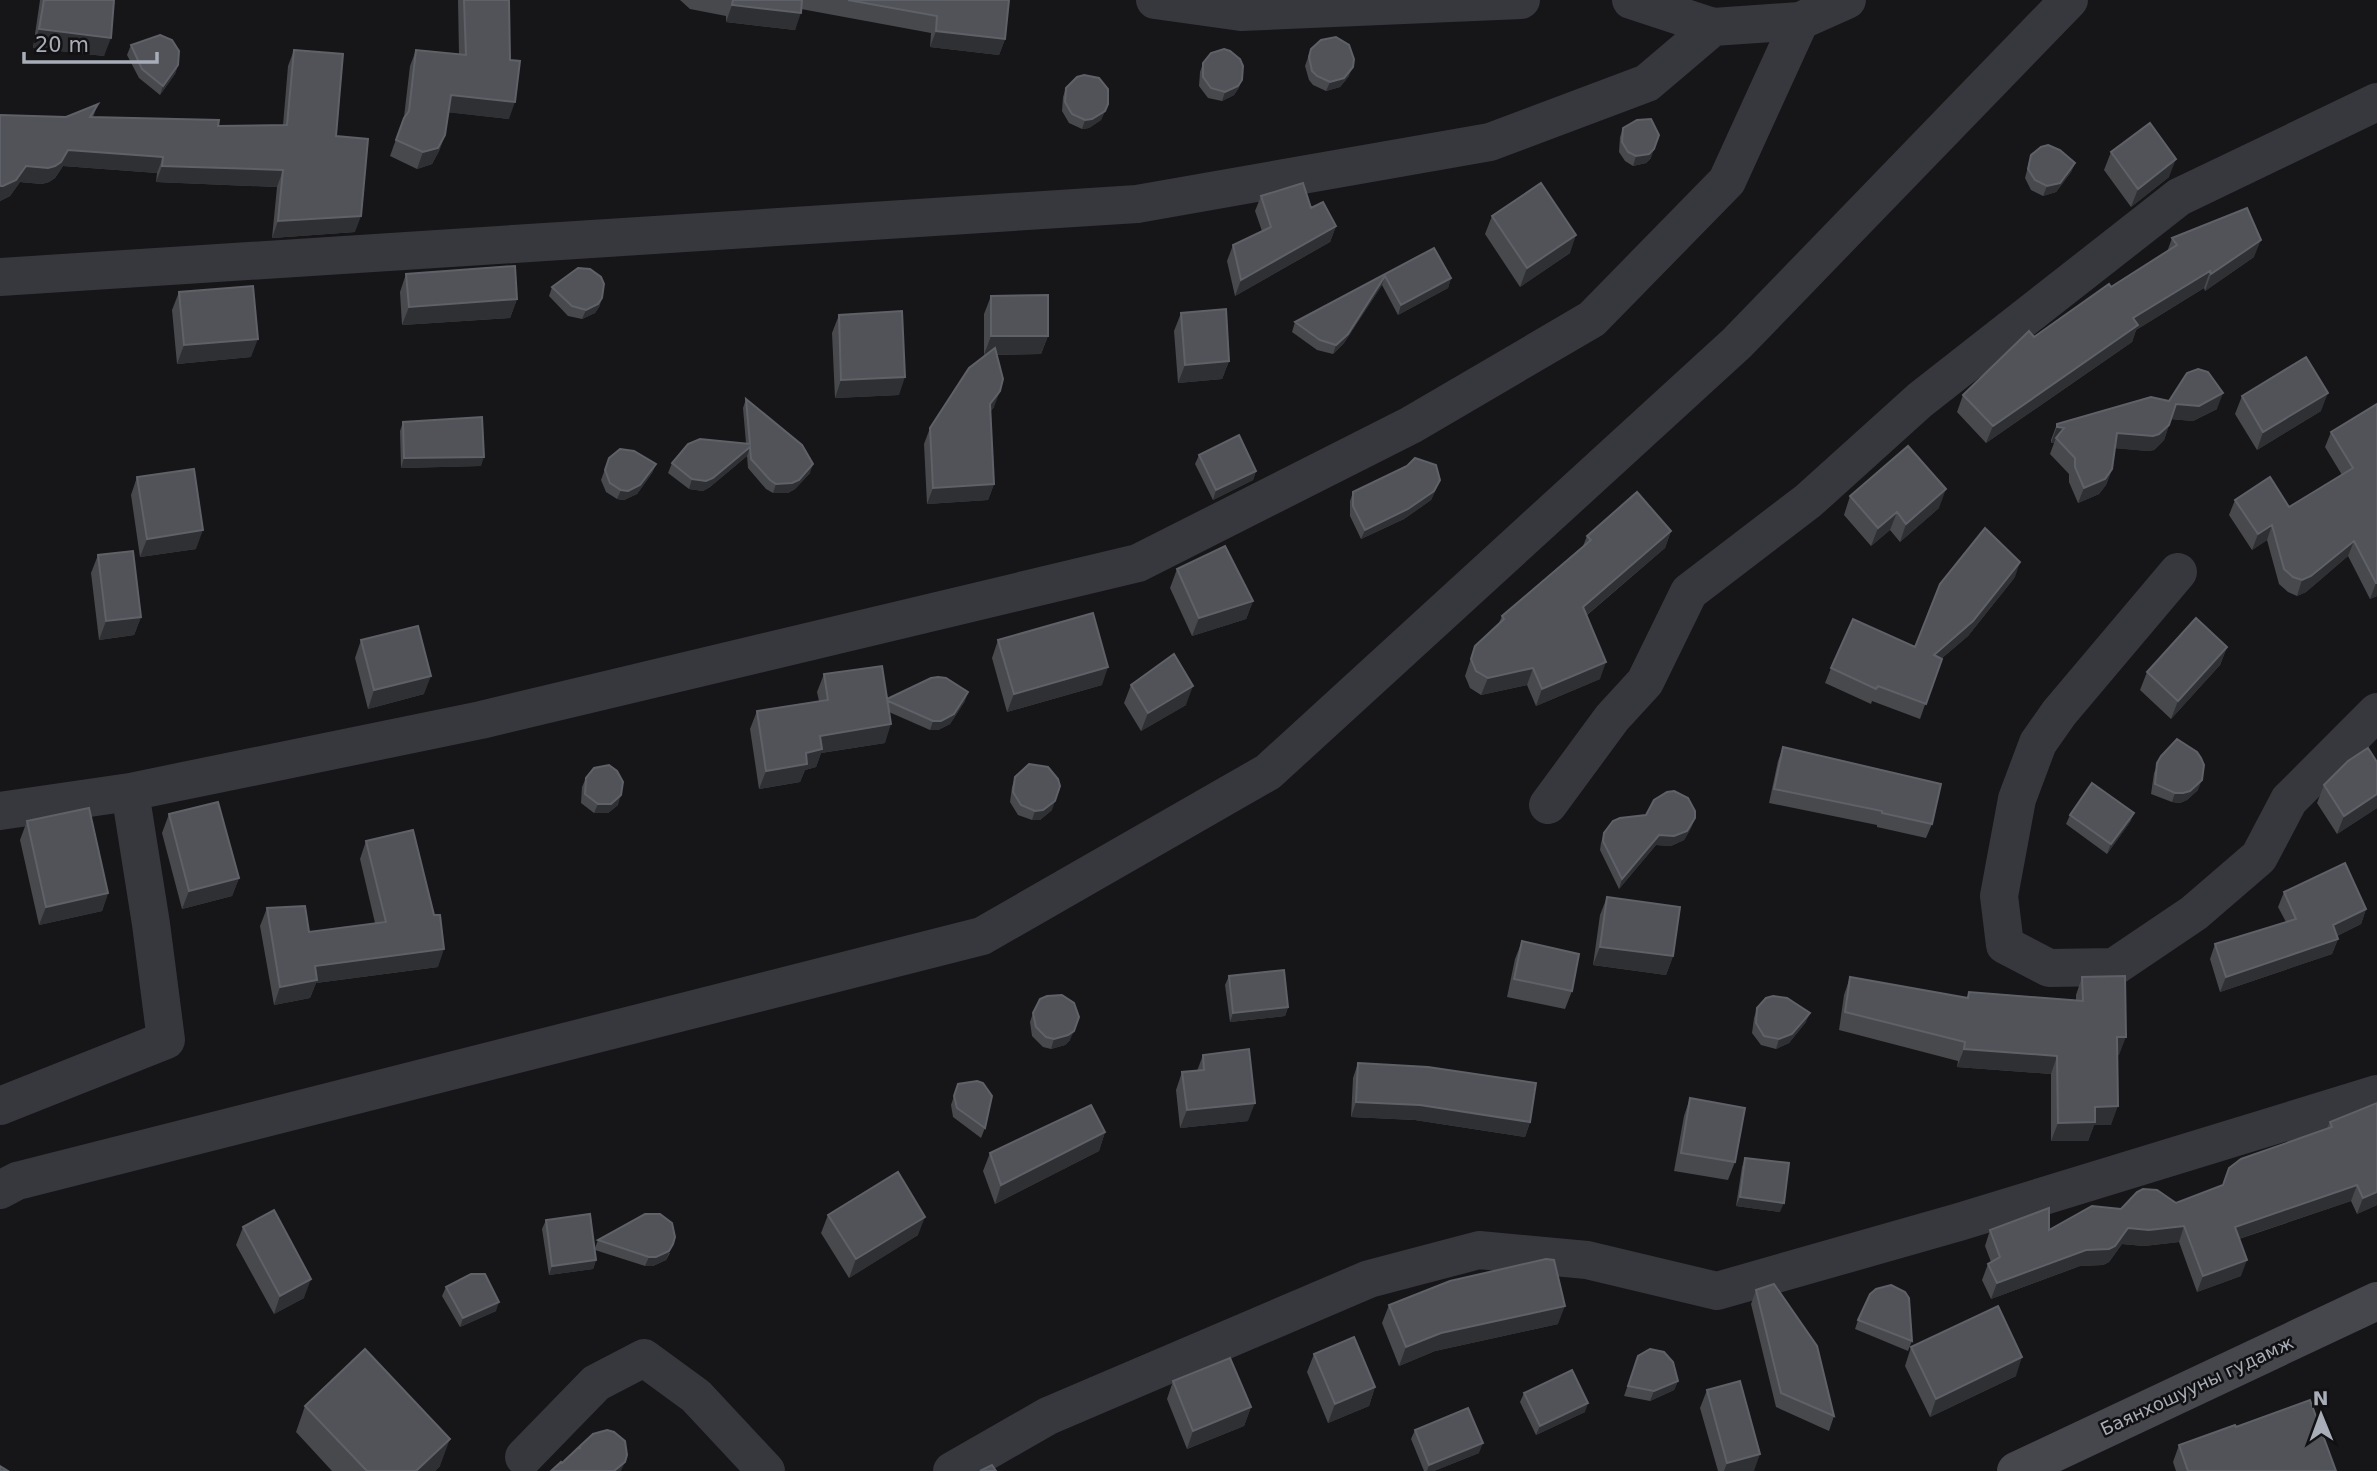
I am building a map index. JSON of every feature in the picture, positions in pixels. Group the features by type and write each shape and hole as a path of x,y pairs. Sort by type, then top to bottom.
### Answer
{"main road":[{"name":"Баянхошууны гудамж","path":"2016,1471 2377,1301"}],"street":[{"path":"1155,0 1241,12 1332,4 1521,0"},
{"path":"1631,0 1713,27 1800,21 1847,0"},
{"path":"0,1190 17,1181 982,936 1268,772 1737,343 2069,0"},
{"path":"0,811 130,792 481,720 1138,563 1411,425 1592,320 1727,181 1800,21"},
{"path":"0,277 1137,204 1490,142 1647,83 1713,27"},
{"path":"1548,805 1612,718 1645,682 1689,592 1808,501 1920,400 2179,197 2377,102"},
{"path":"2178,572 2059,713 2038,743 2017,799 2005,858 1999,896 2005,945 2049,968 2114,967 2194,913 2259,857 2289,800 2377,712"},
{"path":"0,1106 166,1040 130,792"},
{"path":"952,1471 1048,1416 1381,1276 1479,1250 1587,1260 1717,1291 1959,1222 2377,1094"},
{"path":"524,1457 596,1383 645,1358 696,1396 766,1471"}],"building":[{"path":"44,0 114,0 111,38 39,29"},
{"path":"464,0 509,0 510,60 520,61 515,102 451,95 445,135 438,148 423,152 396,140 409,111 416,50 466,55"},
{"path":"733,0 802,0 801,13 732,5"},
{"path":"848,0 1009,0 1005,39 936,31 937,16"},
{"path":"160,35 172,40 179,51 178,65 163,86 142,69 131,45"},
{"path":"1336,37 1349,45 1354,59 1353,67 1344,78 1330,82 1312,71 1309,57 1311,49 1321,40"},
{"path":"1224,49 1240,59 1243,66 1242,80 1238,86 1225,92 1211,88 1203,77 1203,63 1211,53"},
{"path":"294,50 343,54 336,136 368,139 361,216 278,221 283,170 162,166 163,157 68,150 61,162 55,166 26,166 16,180 0,186 0,115 66,117 98,104 90,117 219,120 218,126 287,125"},
{"path":"1084,75 1099,78 1108,89 1105,111 1085,120 1072,114 1065,102 1066,88 1077,77"},
{"path":"1651,119 1659,135 1654,149 1649,154 1636,156 1628,152 1622,142 1623,128 1637,120"},
{"path":"2150,123 2176,159 2138,189 2111,152"},
{"path":"2048,145 2060,150 2075,163 2060,183 2047,186 2035,180 2028,169 2031,155"},
{"path":"1303,183 1311,208 1323,202 1336,226 1241,280 1233,245 1271,227 1261,196"},
{"path":"1541,183 1576,235 1527,268 1492,216"},
{"path":"2247,208 2261,240 2211,274 2210,271 2133,318 2138,325 1993,426 1963,395 2029,331 2034,337 2109,284 2111,287 2177,245 2172,238"},
{"path":"1434,248 1451,278 1401,305 1385,276 1348,334 1336,345 1320,340 1295,322"},
{"path":"515,266 517,299 409,307 406,274"},
{"path":"578,268 590,269 601,277 604,284 602,298 598,304 586,310 572,306 552,287"},
{"path":"253,286 258,339 184,345 179,292"},
{"path":"1048,295 1048,336 991,336 991,296"},
{"path":"1226,309 1229,361 1185,365 1181,313"},
{"path":"902,311 905,377 841,380 839,315"},
{"path":"995,348 1003,379 1000,391 990,404 994,484 933,488 930,428 969,368"},
{"path":"2306,357 2328,393 2263,432 2242,396"},
{"path":"2198,369 2208,372 2223,393 2199,406 2176,404 2169,425 2159,434 2153,436 2117,433 2112,469 2105,479 2084,488 2075,467 2075,458 2056,438 2064,428 2057,427 2057,424 2151,397 2169,401 2187,373"},
{"path":"746,399 802,445 813,464 799,480 776,484 770,480 751,459 750,447 706,481 692,479 672,463 688,444 700,439 750,444"},
{"path":"2377,404 2377,583 2354,541 2311,576 2302,580 2293,577 2284,569 2272,525 2258,534 2235,500 2270,477 2289,507 2353,468 2331,432"},
{"path":"482,417 484,457 404,458 403,422"},
{"path":"1239,435 1256,471 1216,490 1199,455"},
{"path":"1908,446 1946,489 1906,524 1897,512 1878,528 1850,496"},
{"path":"620,449 634,451 656,464 640,485 628,491 610,483 605,470 609,458"},
{"path":"1415,458 1436,465 1440,480 1434,491 1408,509 1365,530 1353,506 1353,492 1407,466"},
{"path":"194,469 203,530 147,539 137,477"},
{"path":"1637,492 1671,531 1583,607 1606,662 1542,689 1533,668 1488,678 1476,671 1471,659 1475,646 1504,619 1502,616 1591,540 1587,536"},
{"path":"1985,528 2020,562 1973,621 1934,655 1942,659 1926,704 1878,686 1876,689 1831,668 1853,619 1915,647 1940,584"},
{"path":"1225,546 1253,601 1199,618 1177,569"},
{"path":"133,551 141,617 106,621 98,555"},
{"path":"1093,613 1108,667 1014,694 998,640"},
{"path":"2196,618 2227,647 2178,701 2147,672"},
{"path":"418,626 431,676 374,690 361,640"},
{"path":"1174,654 1193,686 1148,713 1131,685"},
{"path":"882,666 891,724 820,736 822,749 806,753 807,764 766,771 757,711 828,700 824,674"},
{"path":"931,678 946,678 968,692 954,714 941,721 933,721 887,699"},
{"path":"2177,739 2197,752 2204,765 2202,780 2190,791 2183,793 2175,793 2155,784 2157,763"},
{"path":"1783,747 1941,784 1932,824 1774,789"},
{"path":"2368,748 2377,762 2377,794 2344,816 2324,785 2348,761"},
{"path":"1029,764 1048,767 1058,779 1060,786 1055,801 1043,810 1035,811 1021,805 1013,792 1015,777"},
{"path":"609,765 617,771 623,782 621,795 611,804 598,804 585,794 586,778 594,768"},
{"path":"2092,783 2134,813 2111,844 2070,815"},
{"path":"1674,791 1688,798 1695,811 1695,818 1687,831 1674,836 1659,835 1622,879 1603,841 1604,833 1613,821 1620,818 1646,815 1654,800"},
{"path":"218,802 239,878 189,891 169,814"},
{"path":"89,808 108,893 46,907 27,821"},
{"path":"413,830 434,915 440,915 444,949 315,966 317,980 280,987 267,908 305,906 309,932 386,922 366,841"},
{"path":"2345,863 2366,909 2333,925 2338,939 2226,977 2215,944 2296,919 2284,892"},
{"path":"1607,897 1680,907 1673,956 1600,947"},
{"path":"1522,941 1579,954 1572,991 1514,979"},
{"path":"1284,970 1288,1007 1233,1013 1229,976"},
{"path":"2125,976 2126,1037 2117,1037 2118,1106 2095,1107 2095,1122 2058,1123 2057,1056 1964,1049 1965,1042 1845,1012 1850,977 1968,998 1969,992 2083,1001 2082,977"},
{"path":"1062,995 1074,1003 1079,1017 1074,1031 1054,1039 1046,1037 1036,1027 1033,1013 1040,999"},
{"path":"1766,998 1787,998 1810,1013 1792,1034 1779,1039 1764,1036 1756,1023 1757,1008"},
{"path":"1249,1049 1255,1103 1187,1110 1182,1072 1204,1070 1203,1055"},
{"path":"1358,1063 1428,1067 1536,1083 1530,1122 1420,1105 1356,1102"},
{"path":"977,1081 983,1083 992,1096 985,1128 957,1108 954,1096 958,1084"},
{"path":"1690,1098 1745,1108 1735,1162 1681,1153"},
{"path":"2377,1103 2377,1192 2363,1198 2357,1185 2235,1227 2247,1260 2203,1276 2184,1226 2149,1230 2128,1228 2115,1246 2109,1249 2086,1250 1997,1283 1988,1264 2000,1257 1990,1230 2049,1208 2049,1230 2092,1206 2121,1209 2143,1189 2157,1190 2176,1203 2223,1185 2229,1168 2241,1159 2332,1127 2330,1122"},
{"path":"1091,1105 1105,1132 1001,1185 990,1153"},
{"path":"1745,1158 1789,1163 1784,1203 1740,1197"},
{"path":"898,1172 925,1217 856,1259 828,1215"},
{"path":"274,1210 311,1279 280,1296 243,1227"},
{"path":"590,1214 596,1260 552,1266 546,1220"},
{"path":"645,1214 660,1214 672,1223 675,1237 669,1251 649,1257 598,1240"},
{"path":"1546,1259 1554,1260 1565,1306 1441,1333 1406,1347 1389,1305 1450,1281"},
{"path":"471,1274 485,1274 499,1302 463,1318 446,1287"},
{"path":"1774,1284 1817,1346 1834,1416 1781,1393 1756,1290"},
{"path":"1891,1285 1905,1292 1909,1298 1912,1341 1858,1320 1870,1294 1876,1289"},
{"path":"1998,1306 2022,1357 1936,1399 1911,1347"},
{"path":"1354,1337 1375,1387 1335,1404 1314,1354"},
{"path":"365,1349 450,1439 416,1471 367,1471 305,1406"},
{"path":"1650,1349 1664,1352 1673,1362 1678,1381 1654,1391 1628,1386 1638,1356"},
{"path":"1230,1358 1251,1407 1193,1431 1173,1381"},
{"path":"1572,1370 1588,1403 1540,1426 1524,1393"},
{"path":"1740,1381 1760,1454 1727,1463 1707,1390"},
{"path":"2310,1400 2336,1471 2188,1471 2179,1445"},
{"path":"1468,1408 1483,1443 1429,1465 1415,1430"},
{"path":"607,1430 625,1441 625,1462 614,1471 551,1471 579,1447 580,1449 593,1434"},
{"path":"992,1465 996,1471 980,1471"}]}
